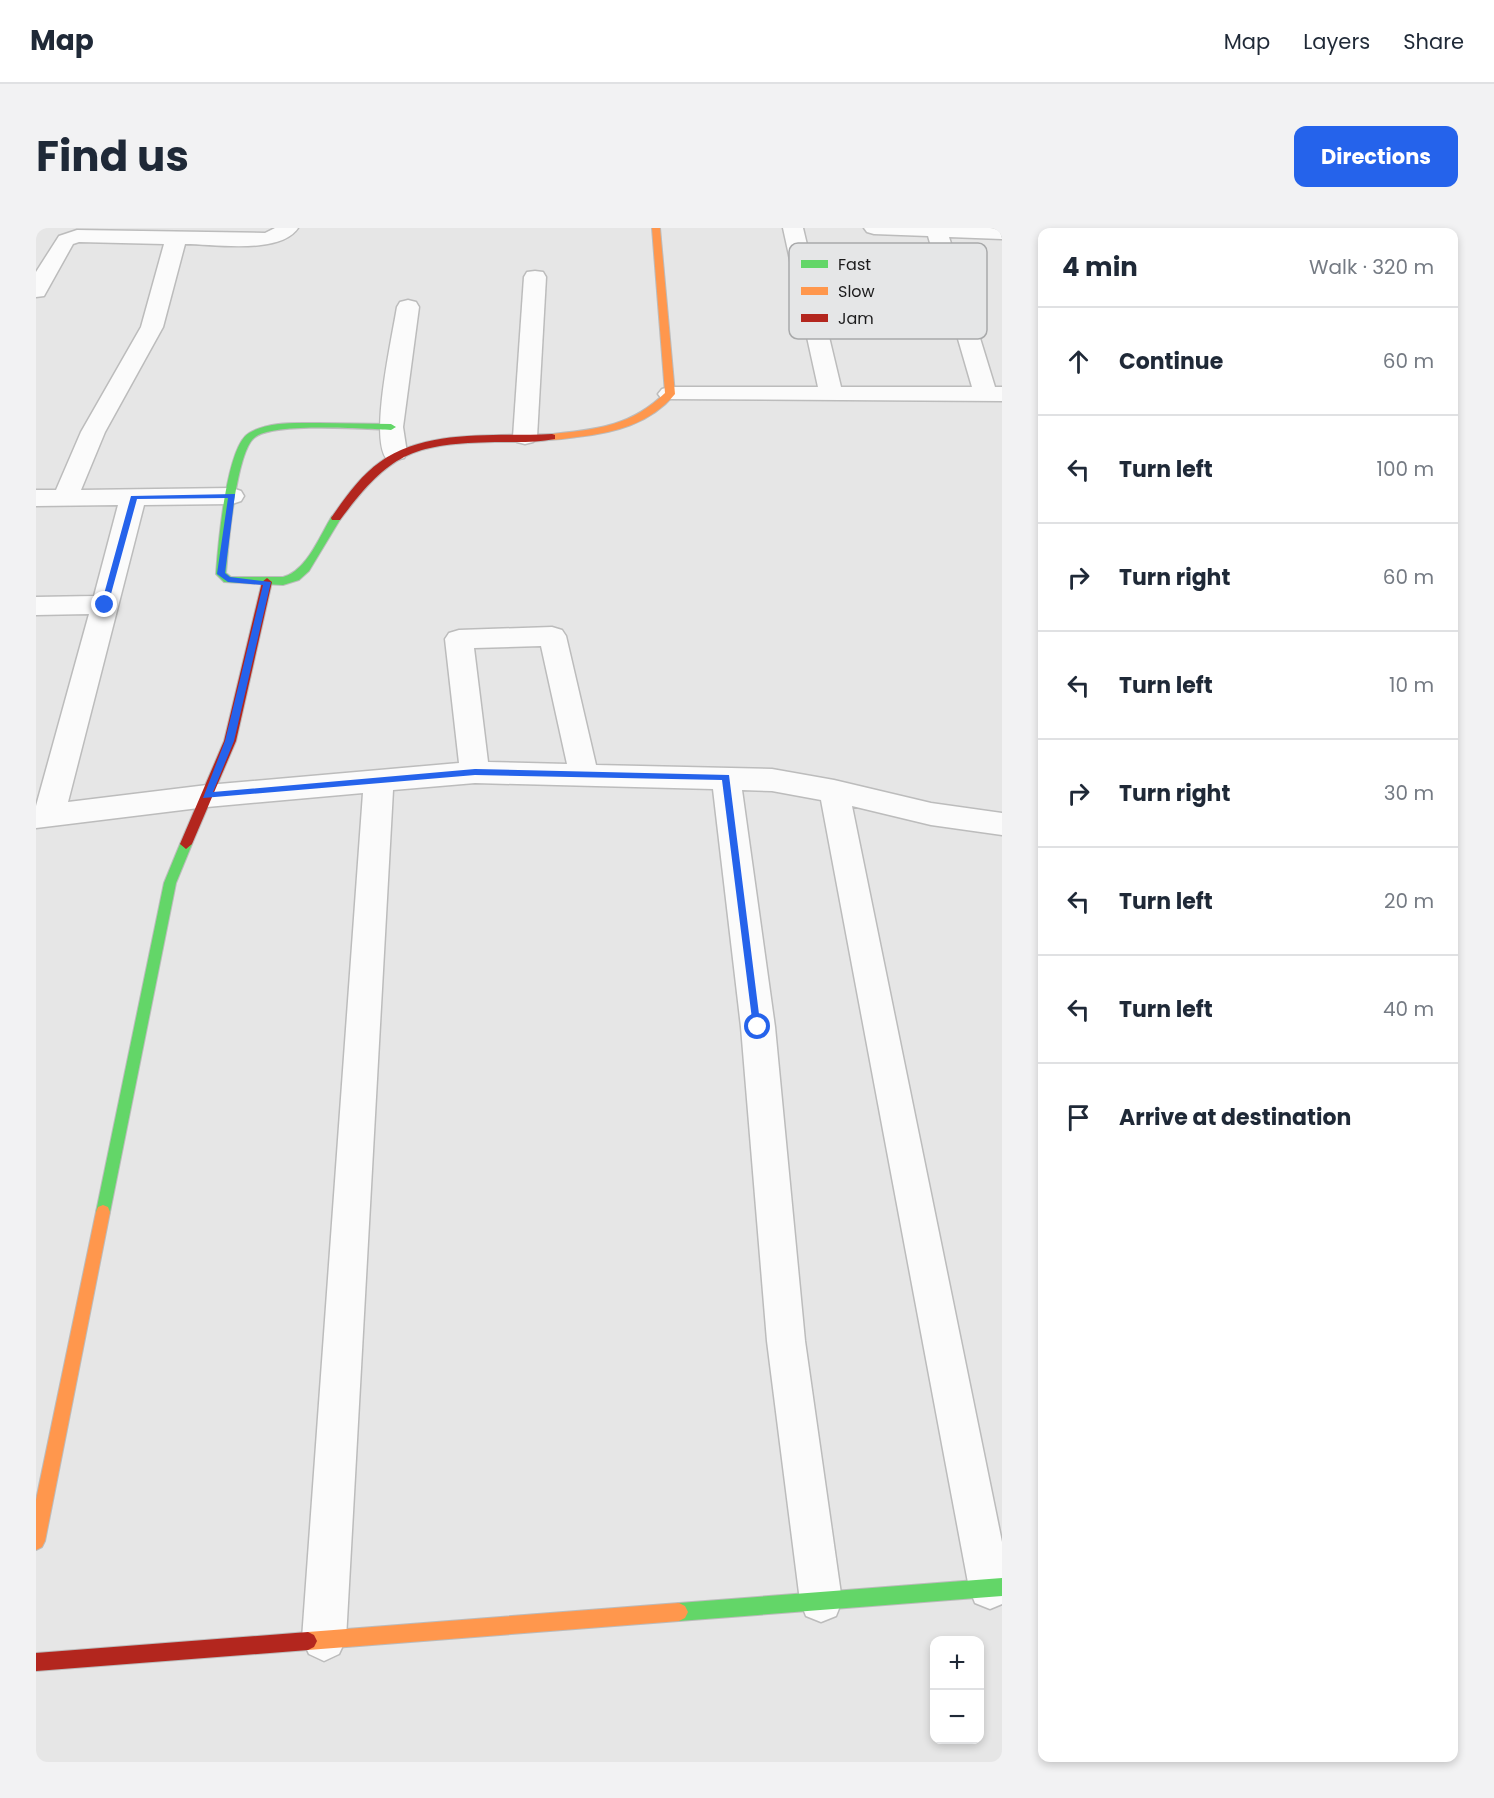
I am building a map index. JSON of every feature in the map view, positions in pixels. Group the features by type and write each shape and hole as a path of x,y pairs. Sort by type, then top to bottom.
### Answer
{"street":[{"path":"36,291 66,240 97,235 265,239 278,237 288,228"},
{"path":"656,228 670,394"},
{"path":"793,228 796,243"},
{"path":"874,228 1002,233"},
{"path":"66,498 93,432 152,327 176,237"},
{"path":"525,436 535,277"},
{"path":"395,453 391,427 408,307"},
{"path":"818,339 831,394"},
{"path":"391,427 279,427 251,435 243,446 232,496 221,574 228,580 267,582 295,578 305,568 355,489 395,453 413,445 435,441 591,433 627,426 651,414 670,394 994,394 975,339"},
{"path":"36,498 232,496"},
{"path":"134,497 105,605 42,817 207,796 475,772 772,780 834,791 931,814 1002,824"},
{"path":"36,1541 170,883 230,741 267,582"},
{"path":"36,606 105,605"},
{"path":"475,772 459,639 552,636 584,774"},
{"path":"726,777 758,1027 786,1341 821,1601"},
{"path":"324,1639 378,781"},
{"path":"36,1662 996,1588 834,791"}],"traffic: fast":[{"path":"336,518 305,569 295,578 283,581 228,580 221,574 226,523 238,460 250,436 260,431 296,426 391,427"},
{"path":"103,1212 170,883 186,844"},
{"path":"679,1612 1002,1587"}],"traffic: slow":[{"path":"552,437 601,431 630,423 644,416 670,394 656,228"},
{"path":"36,1541 103,1212"},
{"path":"308,1641 679,1612"}],"traffic: jam":[{"path":"336,518 360,486 383,465 406,451 457,440 552,437"},
{"path":"186,844 230,741 267,582"},
{"path":"36,1662 308,1641"}],"route":[{"path":"105,605 134,497 232,496 221,574 228,580 267,582 230,741 207,796 475,772 726,777 758,1027"}]}
